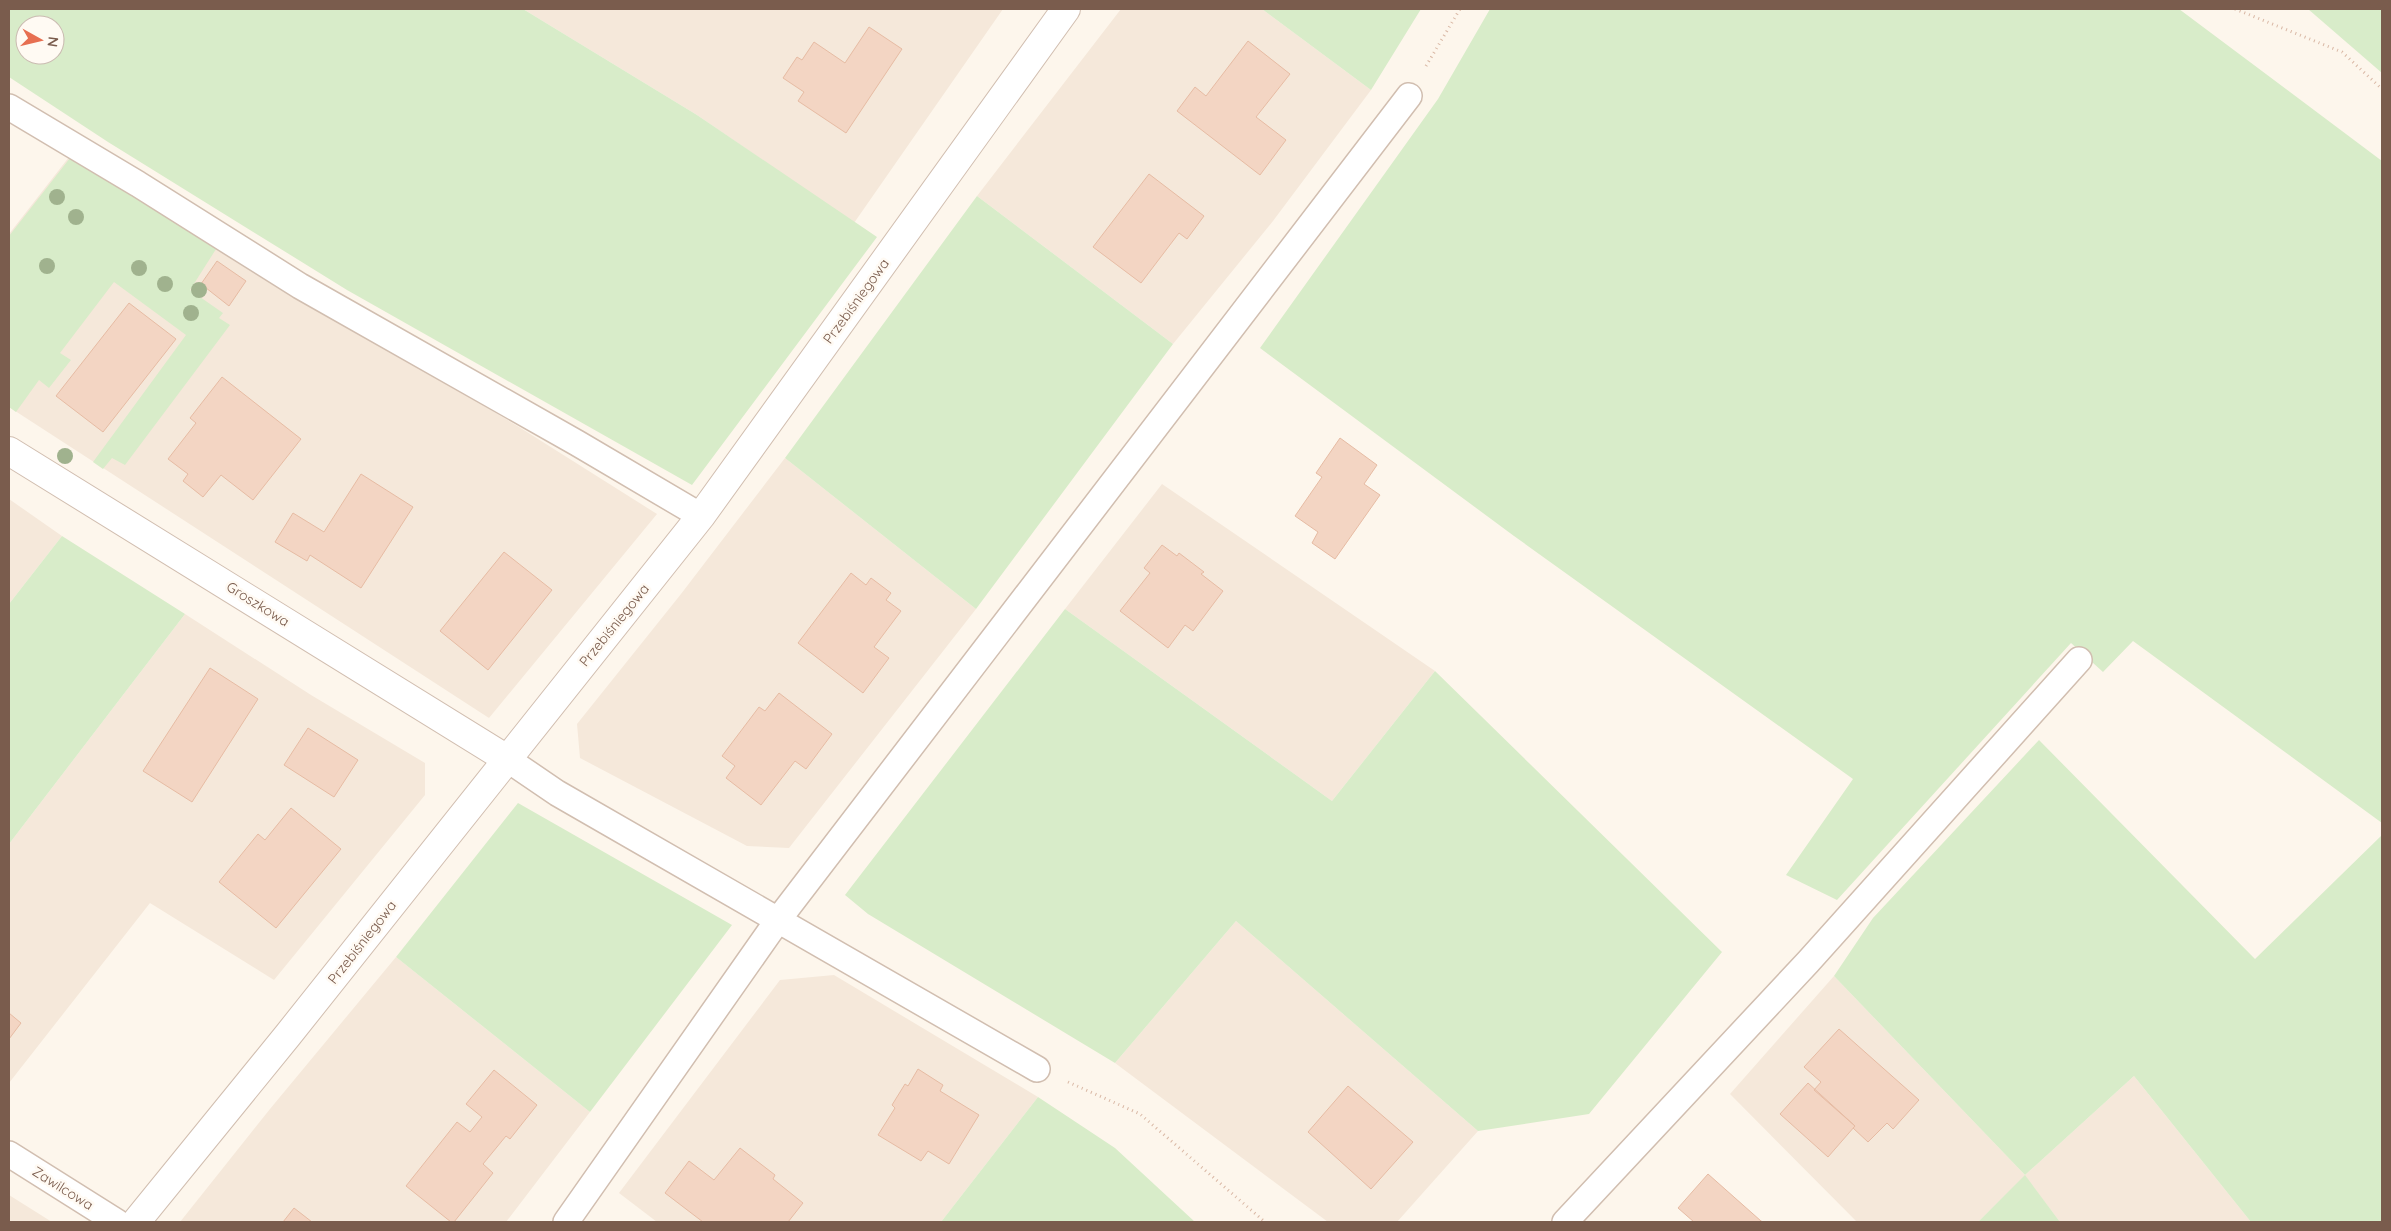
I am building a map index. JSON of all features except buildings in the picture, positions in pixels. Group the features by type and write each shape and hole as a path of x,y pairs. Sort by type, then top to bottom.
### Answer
{"street":[{"name":"Przebiśniegowa","path":"136,1222 701,516 1066,9"},
{"name":"Groszkowa","path":"9,451 507,759"}],"lane":[{"path":"566,1222 778,920 1409,96"},
{"path":"9,107 138,184 300,286 701,516"},
{"path":"1564,1222 1808,962 2079,660"},
{"path":"507,759 557,793 1037,1068"},
{"name":"Zawilcowa","path":"9,1154 117,1222"}],"path":[{"path":"1409,96 1460,9"},
{"path":"2235,9 2342,52 2382,89"},
{"path":"1037,1068 1140,1114 1265,1222"}],"shaded area":[{"path":"523,9 1003,9 854,223 697,115"},
{"path":"1121,9 1262,9 1371,90 1273,221 1173,344 977,196"},
{"path":"69,157 519,427 657,514 489,718 9,407 9,234"},
{"path":"785,458 976,609 789,848 747,846 580,758 577,724 681,594"},
{"path":"1162,484 1435,671 1332,801 1065,609"},
{"path":"9,499 62,536 9,604"},
{"path":"185,614 311,695 425,763 425,795 274,980 150,903 9,1083 9,844"},
{"path":"1236,921 1478,1131 1397,1222 1328,1222 1115,1063"},
{"path":"396,957 590,1112 506,1222 180,1222 270,1109"},
{"path":"834,975 1038,1097 941,1222 657,1222 619,1193 780,980"},
{"path":"1834,976 2025,1175 2134,1076 2251,1222 2060,1222 2025,1176 1978,1222 1857,1222 1730,1094"},
{"path":"9,1195 52,1222 9,1222"}],"green space":[{"path":"9,9 523,9 697,115 877,237 692,485 347,290 108,142 9,77"},
{"path":"1262,9 1421,9 1371,90"},
{"path":"1490,9 2179,9 2382,161 2382,823 2133,641 2103,672 2071,643 1837,900 1786,875 1853,779 1514,536 1260,348 1438,99"},
{"path":"2308,9 2382,9 2382,73"},
{"path":"70,158 218,246 190,290 223,313 219,318 230,325 125,465 112,458 103,469 93,462 186,335 114,282 60,353 71,360 49,388 39,380 16,412 9,407 9,236"},
{"path":"977,196 1173,344 976,609 785,458"},
{"path":"62,536 185,614 9,844 9,604"},
{"path":"1065,609 1332,801 1435,671 1722,952 1589,1114 1478,1131 1236,921 1115,1063 868,914 845,895"},
{"path":"2039,740 2255,959 2382,835 2382,1222 2251,1222 2134,1076 2025,1175 1834,976 1873,918"},
{"path":"518,803 732,925 590,1112 396,957"},
{"path":"1038,1097 1115,1148 1195,1222 941,1222"},
{"path":"2025,1175 2060,1222 1978,1222"}]}
